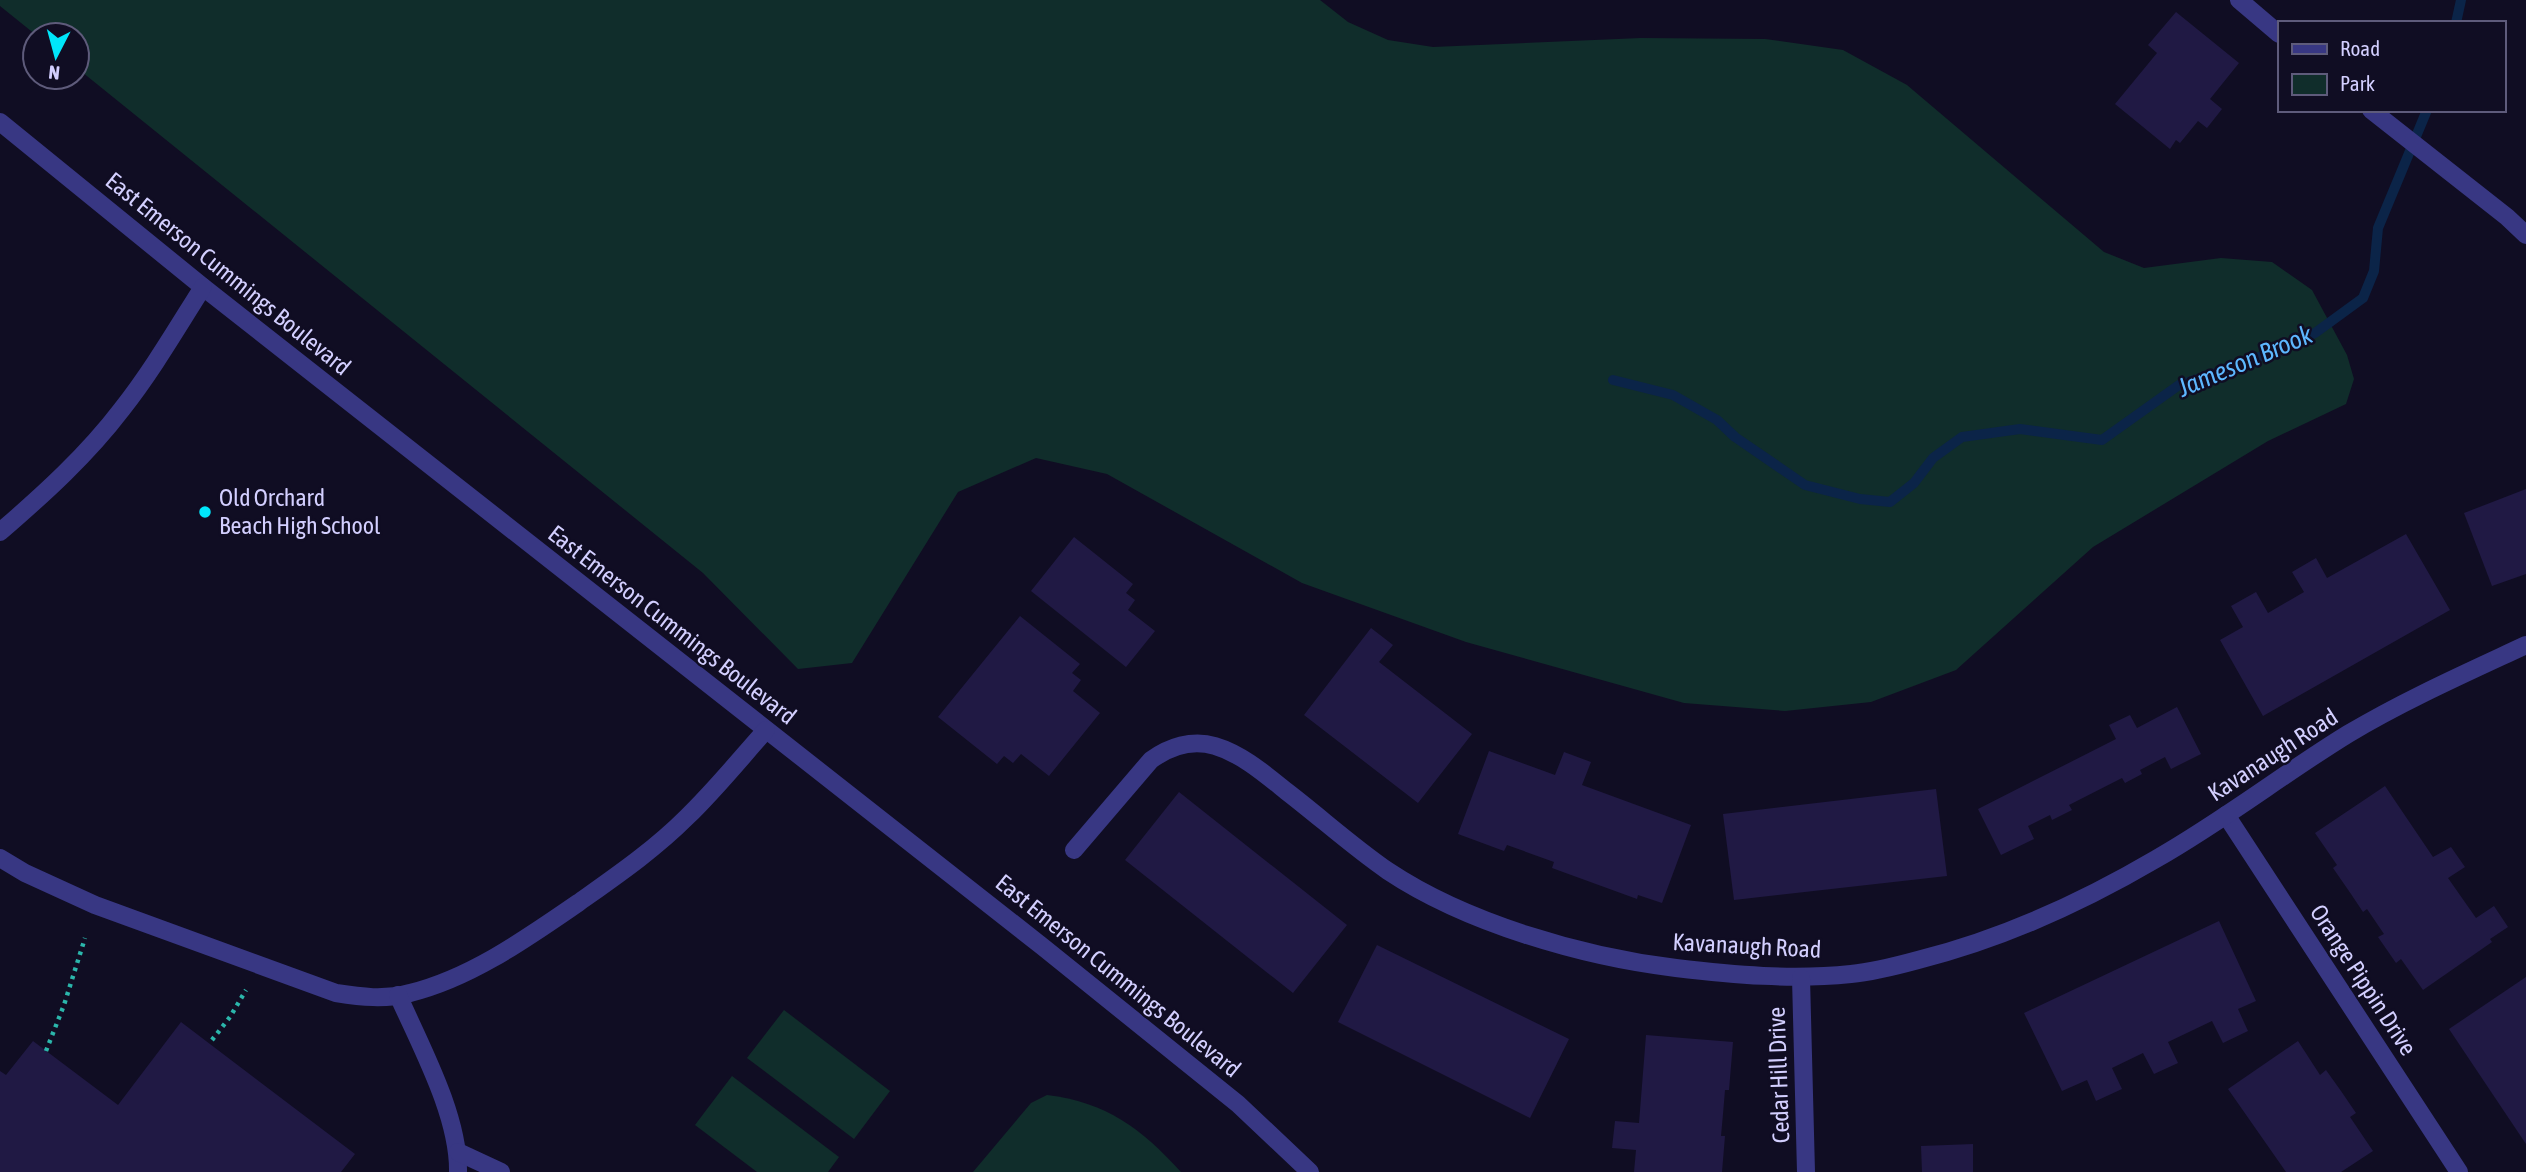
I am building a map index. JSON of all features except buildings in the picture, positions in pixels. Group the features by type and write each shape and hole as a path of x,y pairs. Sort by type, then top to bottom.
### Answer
{"street":[{"path":"2239,0 2278,33"},
{"path":"2373,112 2526,235"},
{"name":"East Emerson Cummings Boulevard","path":"0,122 203,287 1192,1066 1238,1104 1310,1172"},
{"path":"0,531 63,476 121,411 203,287"},
{"name":"Kavanaugh Road","path":"1074,850 1151,760 1165,750 1181,745 1213,745 1236,755 1261,771 1387,870 1427,895 1538,938 1649,965 1801,978 1855,974 1949,953 2011,932 2059,911 2157,859 2348,734 2417,696 2526,645"},
{"path":"0,858 25,873 95,905 336,993 373,998 398,995 428,988 482,964 544,926 615,877 688,817 766,730"},
{"name":"Orange Pippin Drive","path":"2226,815 2459,1172"},
{"name":"Cedar Hill Drive","path":"1801,978 1806,1172"},
{"path":"398,995 448,1115 458,1152 458,1172"},
{"path":"458,1152 501,1172"}],"path":[{"path":"46,1051 85,938"},
{"path":"212,1040 230,1017 246,989"}],"green space":[{"path":"0,0 1320,0 1348,22 1388,40 1433,47 1641,38 1765,39 1843,50 1907,85 2104,252 2144,268 2221,258 2272,262 2312,290 2347,355 2354,379 2346,404 2268,441 2093,547 1956,670 1871,702 1785,711 1684,703 1466,642 1302,583 1107,474 1036,458 958,492 852,663 798,669 703,573 91,79 91,21 21,23 0,6"},
{"path":"784,1010 890,1091 854,1139 747,1058"},
{"path":"732,1076 839,1157 828,1172 757,1172 695,1125"},
{"path":"1047,1095 1087,1104 1122,1120 1152,1143 1181,1172 973,1172 1031,1103"}],"waterway":[{"name":"Jameson Brook","path":"2456,21 2461,0"},
{"name":"Jameson Brook","path":"1613,380 1673,395 1717,420 1735,437 1805,485 1860,499 1890,502 1914,483 1933,458 1962,437 2020,429 2102,440 2179,385 2241,365 2315,333 2363,298 2374,271 2378,228 2426,112"}],"place":[{"name":"Old Orchard Beach High School","path":"205,512"}]}
